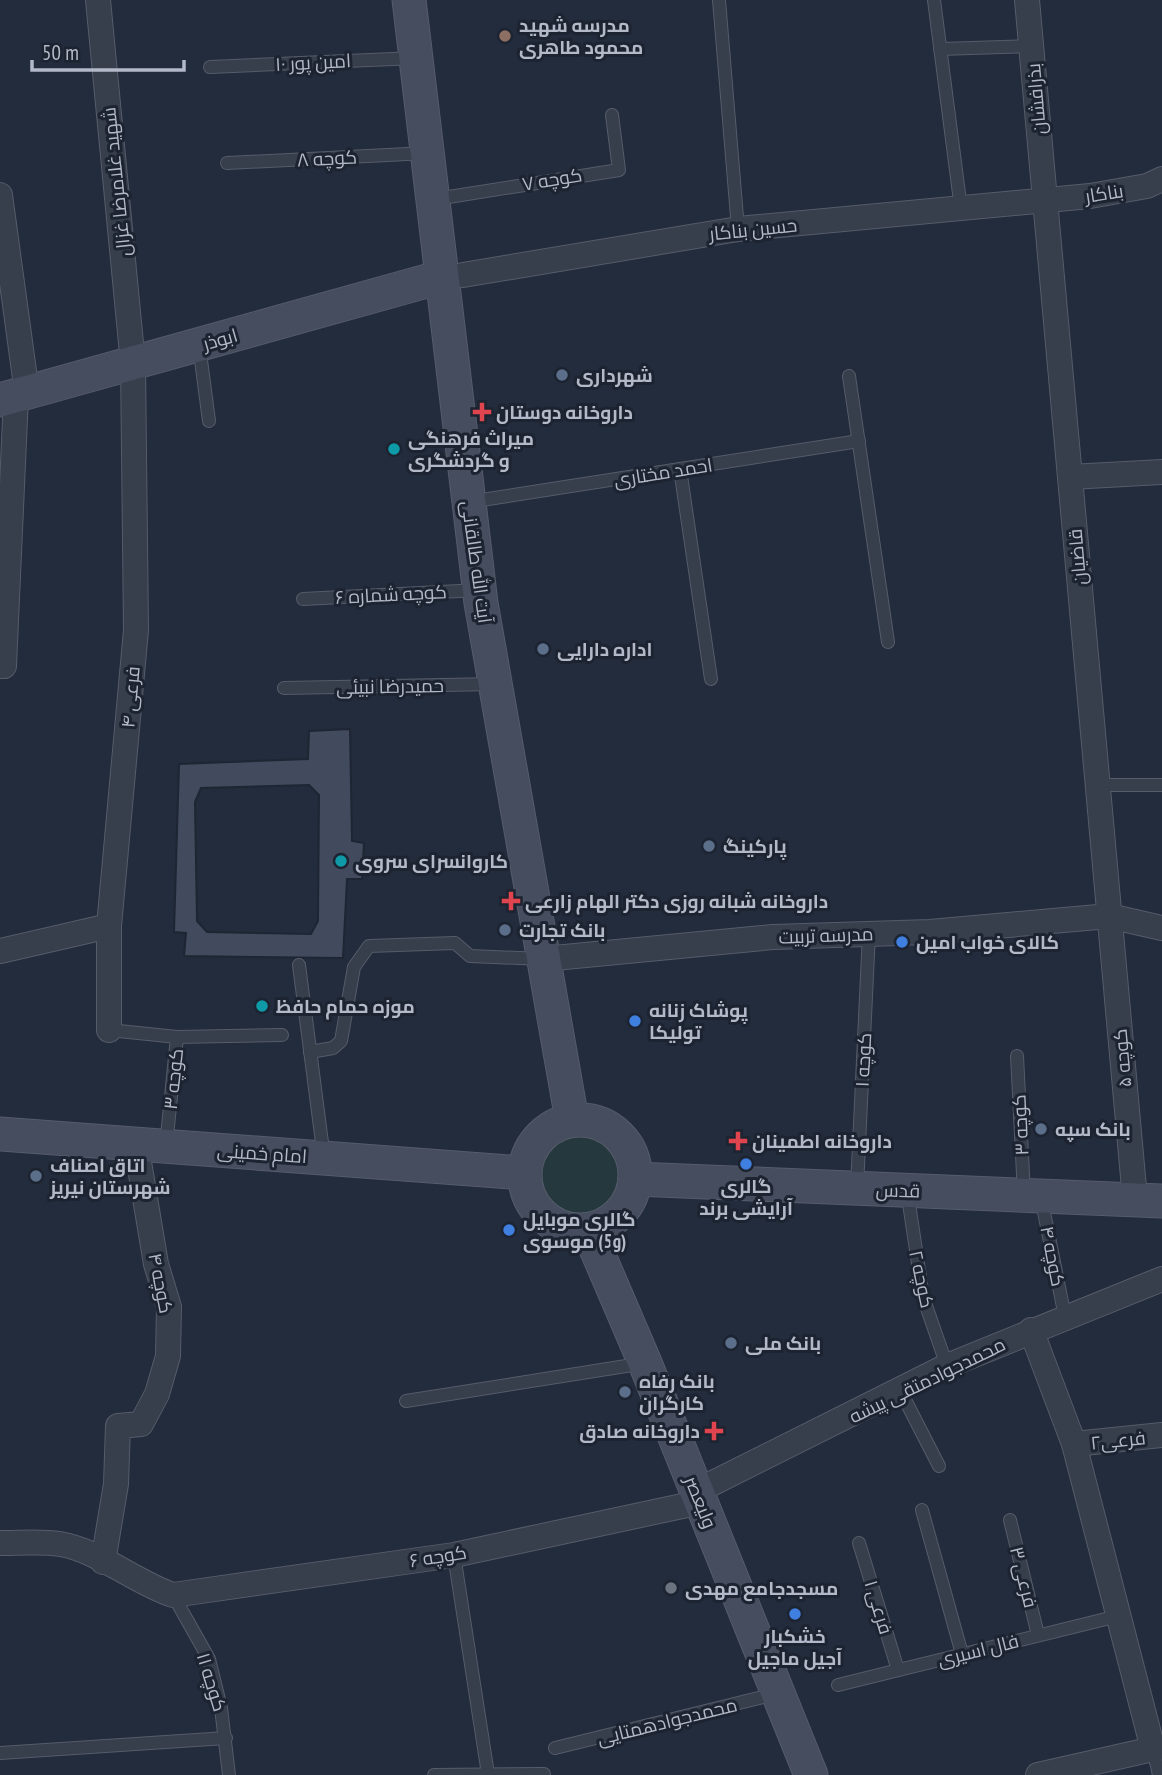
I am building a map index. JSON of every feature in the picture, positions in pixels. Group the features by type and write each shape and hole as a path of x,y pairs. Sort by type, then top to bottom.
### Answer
{"main road":[{"name":"آیت الله طالقانی","path":"410,0 432,200 452,276 468,502 479,590 572,1120"},
{"name":"ابوذر","path":"14,396 452,276"},
{"path":"572,1120 596,1123 617,1135 634,1163 635,1179 631,1197 621,1213 606,1224 588,1230 572,1230 543,1216 526,1189 524,1173 528,1154 538,1138 554,1126 572,1120"},
{"name":"امام خمینی","path":"0,1134 524,1173"},
{"name":"قدس","path":"635,1179 1148,1200"},
{"name":"ولیعصر","path":"588,1230 645,1363 811,1775"}],"street":[{"name":"شهید غلامرضا غزال","path":"98,0 133,363"},
{"name":"بذرافشان","path":"1027,0 1045,198"},
{"name":"بناکار","path":"1045,198 1090,197 1147,186 1162,179"},
{"path":"0,195 14,396 2,666"},
{"name":"حسین بناکار","path":"452,276 738,229 961,209 1045,198"},
{"name":"قاضیان","path":"1045,198 1109,916"},
{"name":"فرعی ۴","path":"109,1030 109,926 136,630 133,363"},
{"path":"1070,477 1162,472"},
{"name":"مدرسه تربیت","path":"544,959 773,937 930,932 1109,916 1162,928"},
{"name":"کوچه ۵","path":"1109,916 1148,1200"},
{"path":"0,951 109,926"},
{"name":"کوچه ۴","path":"103,1562 117,1484 118,1426 141,1424 157,1394 168,1356 169,1307 156,1264 151,1145"},
{"name":"محمدجوادمتقی پیشه","path":"699,1497 947,1366 1162,1279"},
{"path":"1031,1330 1074,1444 1118,1616 1157,1748 1049,1774"},
{"name":"فرعی۲","path":"1074,1444 1162,1436"},
{"name":"۶ کوچه","path":"173,1595 454,1555 699,1497"},
{"path":"0,1543 61,1544 154,1589 173,1595"}],"lane":[{"path":"719,0 738,229"},
{"path":"934,0 961,209"},
{"path":"940,50 1031,46"},
{"name":"امین پور ۱۰","path":"210,67 416,58"},
{"name":"کوچه ۷","path":"432,200 619,170 612,116"},
{"name":"کوچه ۸","path":"227,163 427,153"},
{"path":"199,345 209,421"},
{"path":"849,376 888,642"},
{"name":"احمد مختاری","path":"468,502 859,441"},
{"path":"680,469 711,679"},
{"name":"کوچه شماره ۶","path":"303,599 479,590"},
{"name":"حمیدرضا نبیئی","path":"284,688 495,684"},
{"path":"1098,785 1162,785"},
{"name":"کوچه ۱","path":"857,1188 869,933"},
{"path":"310,1052 333,1048 341,1041 355,967 369,946 455,943 470,956 544,959"},
{"path":"299,965 324,1158"},
{"name":"کوچه ۳","path":"109,1030 177,1037 151,1145"},
{"path":"177,1037 282,1035"},
{"name":"کوچه ۳","path":"1017,1056 1032,1195"},
{"name":"کوچه ۲","path":"907,1190 923,1297 947,1366"},
{"name":"کوچه ۴","path":"1032,1195 1065,1317"},
{"path":"406,1401 645,1363"},
{"path":"901,1392 939,1466"},
{"path":"922,1510 962,1654"},
{"name":"فرعی ۳","path":"1010,1520 1038,1635"},
{"name":"فرعی ۱","path":"859,1543 898,1670"},
{"path":"454,1555 488,1774"},
{"name":"کوچه ۱۱","path":"173,1595 209,1659 226,1738 229,1775"},
{"name":"فال اسیری","path":"838,1685 1118,1616"},
{"name":"محمدجوادهمتایی","path":"555,1748 779,1693"},
{"path":"0,1754 226,1738"},
{"path":"1157,1748 1160,1775"},
{"path":"434,1775 544,1774"}],"green space":[{"path":"588,1120 619,1158 622,1181 617,1195 605,1211 589,1217 572,1216 556,1209 543,1197 536,1181 537,1163 551,1141"}],"building":[{"name":"کاروانسرای سروی","path":"350,729 352,841 364,843 362,879 347,879 343,958 184,956 186,933 174,932 179,764 308,759 309,731","holes":["309,785 319,795 318,921 311,934 207,932 197,921 195,802 201,788"]}],"place":[{"name":"مدرسه شهید محمود طاهری","path":"505,36"},
{"name":"شهرداری","path":"562,375"},
{"name":"داروخانه دوستان","path":"482,412"},
{"name":"میراث فرهنگی و گردشگری","path":"394,449"},
{"name":"اداره دارایی","path":"543,649"},
{"name":"پارکینگ","path":"709,846"},
{"name":"کاروانسرای سروی","path":"341,861"},
{"name":"داروخانه شبانه روزی دکتر الهام زارعی","path":"511,901"},
{"name":"بانک تجارت","path":"505,930"},
{"name":"کالای خواب امین","path":"902,942"},
{"name":"موزه حمام حافظ","path":"262,1006"},
{"name":"پوشاک زنانه تولیکا","path":"635,1021"},
{"name":"بانک سپه","path":"1041,1129"},
{"name":"داروخانه اطمینان","path":"738,1141"},
{"name":"گالری آرایشی برند","path":"746,1164"},
{"name":"اتاق اصناف شهرستان نیریز","path":"36,1176"},
{"name":"گالری موبایل موسوی (5g)","path":"509,1230"},
{"name":"بانک ملی","path":"731,1343"},
{"name":"بانک رفاه کارگران","path":"625,1392"},
{"name":"داروخانه صادق","path":"714,1431"},
{"name":"مسجدجامع مهدی","path":"671,1588"},
{"name":"خشکبار آجیل ماجیل","path":"795,1614"}]}
